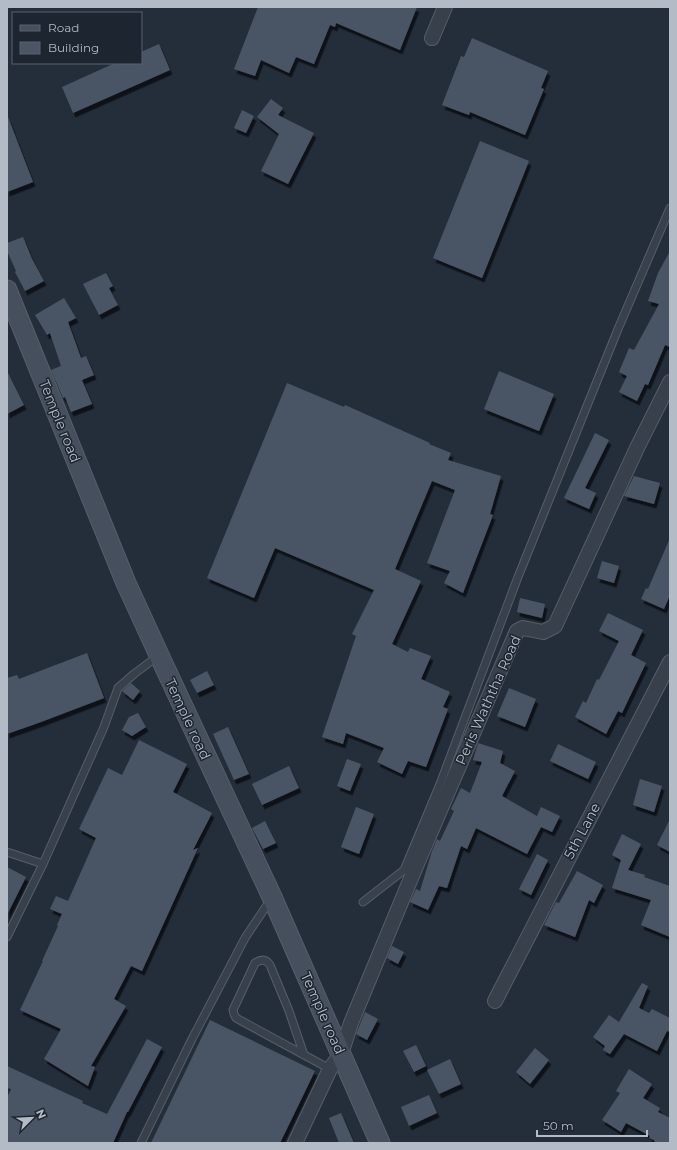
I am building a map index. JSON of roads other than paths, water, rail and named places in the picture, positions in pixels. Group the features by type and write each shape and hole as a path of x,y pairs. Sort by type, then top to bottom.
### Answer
{"street":[{"path":"432,38 445,7"},
{"name":"Temple road","path":"7,290 126,583 272,897 335,1062 380,1143"},
{"name":"Peris Waththa Road","path":"295,1143 335,1062 414,871 517,631 522,628 544,632 555,626 637,448 670,382"},
{"name":"5th Lane","path":"495,1001 670,662"}],"lane":[{"path":"363,902 404,870 440,784 521,570 618,329 670,208"},
{"path":"7,937 43,864 104,728 118,688 159,655"},
{"path":"7,852 43,864"},
{"path":"141,1143 192,1039 245,938 272,897"},
{"path":"304,1055 289,1010 270,965 268,961 259,960 255,963 233,1010 236,1018 304,1055 335,1062"}]}
